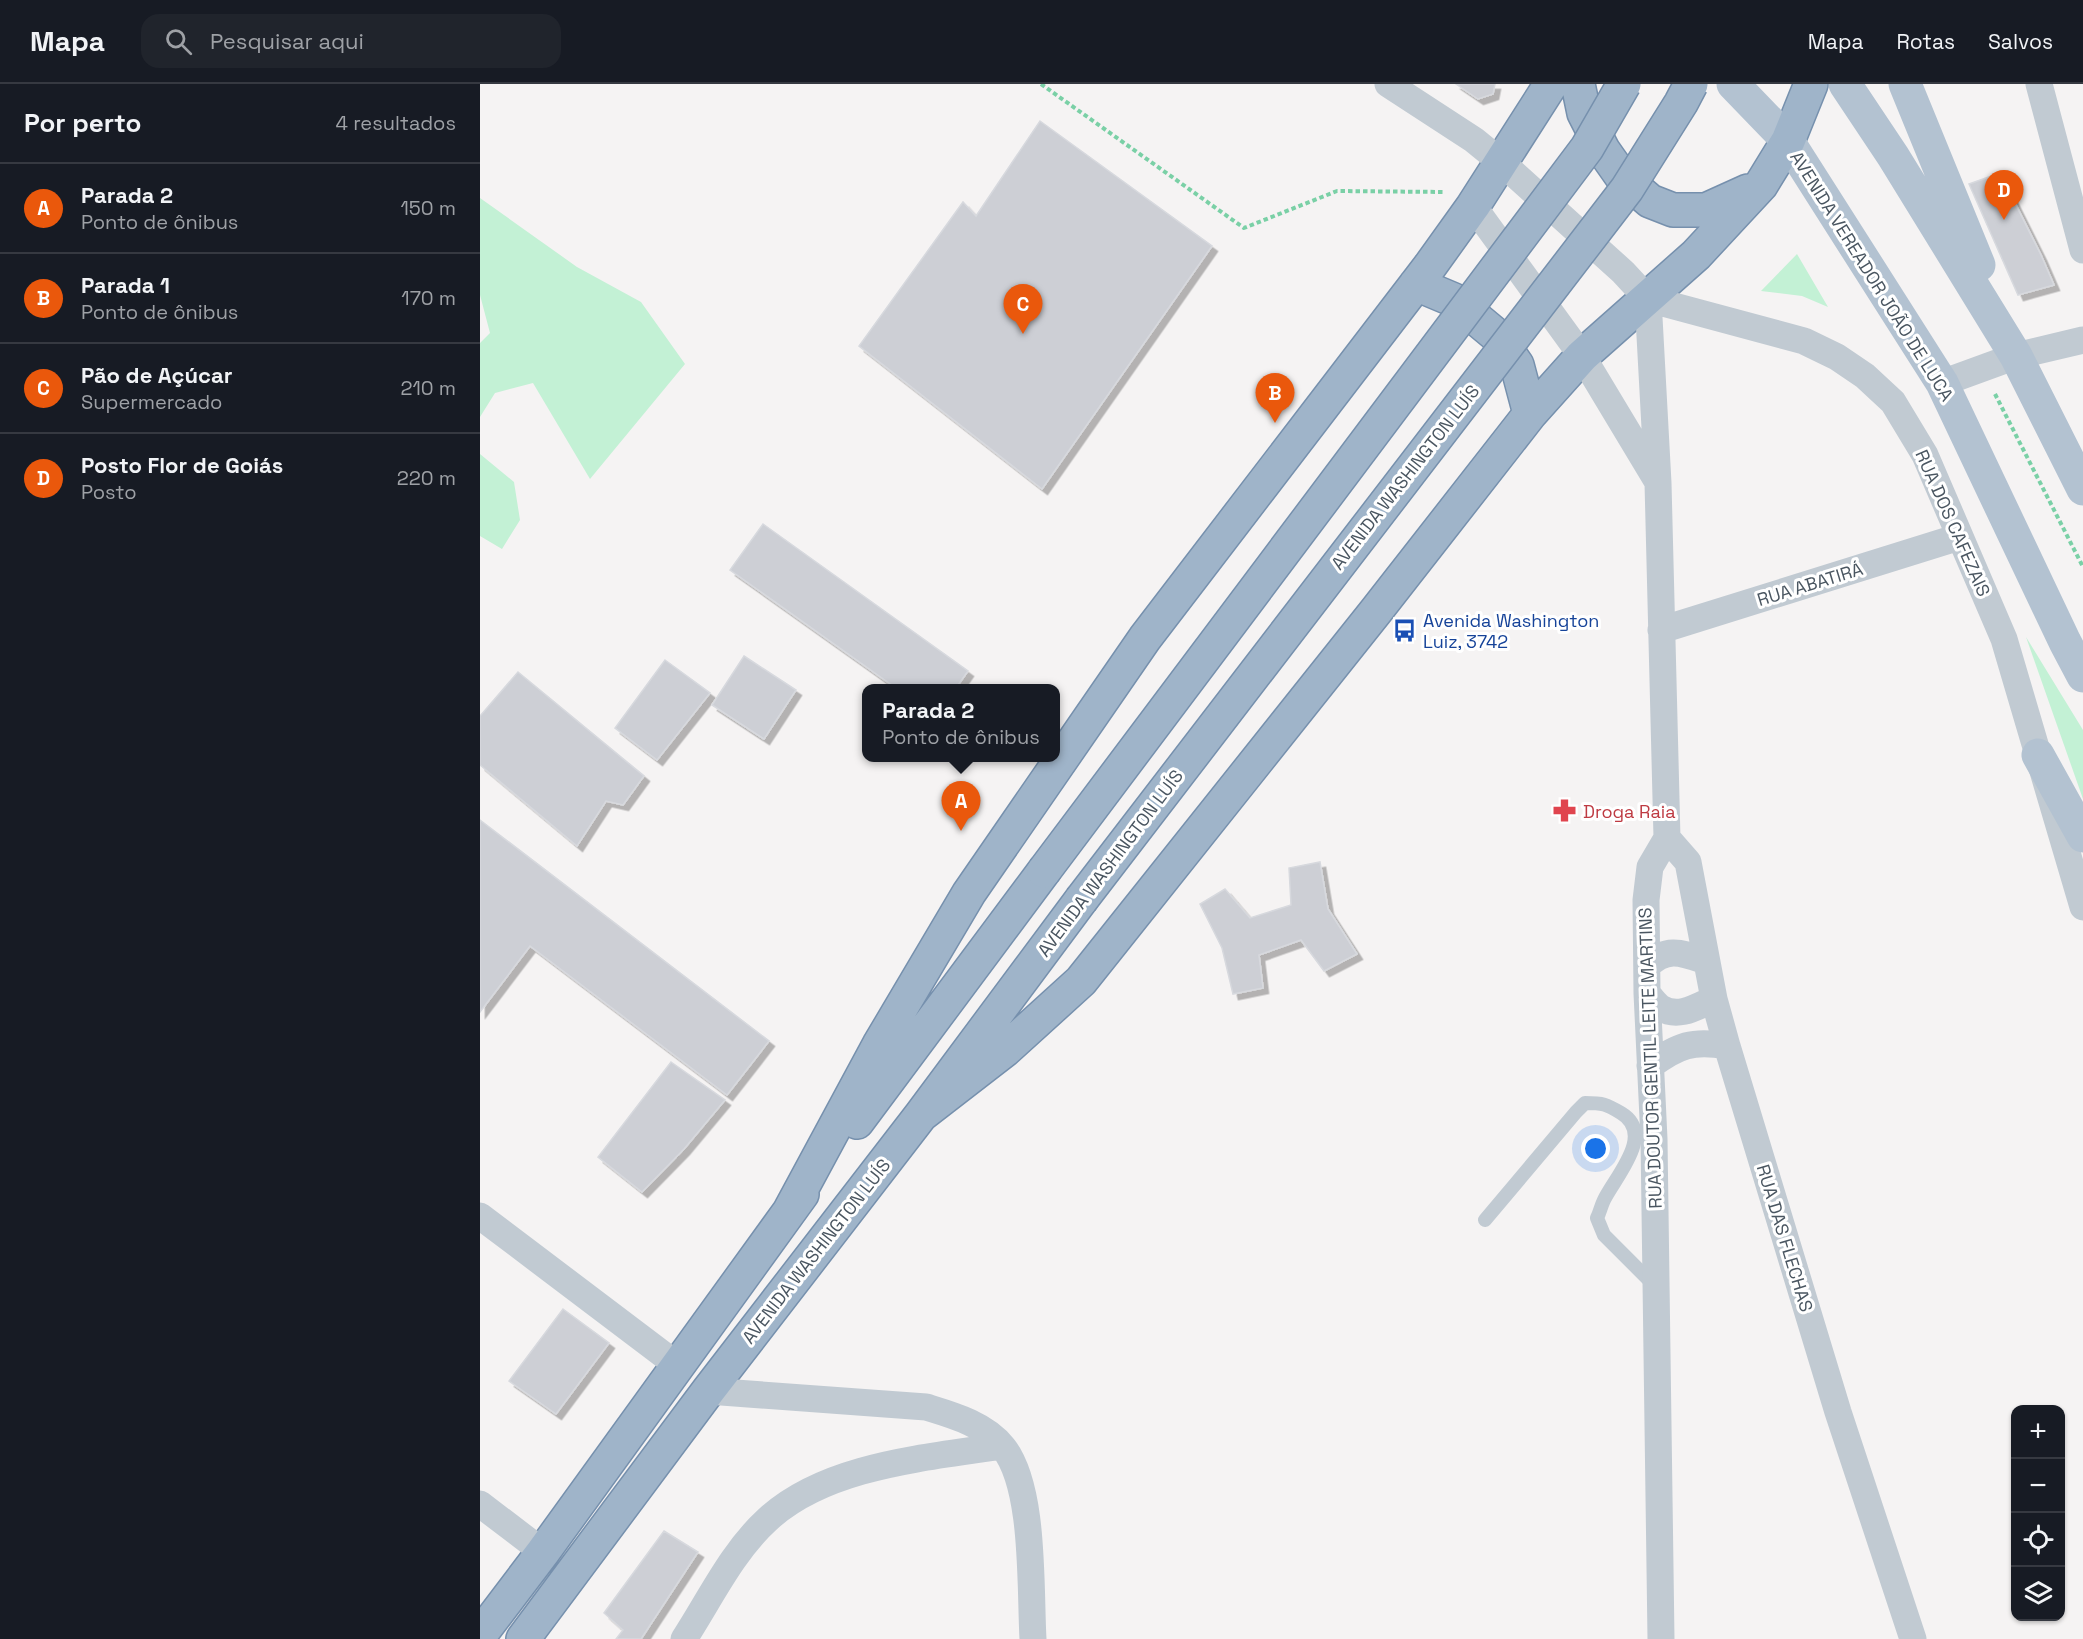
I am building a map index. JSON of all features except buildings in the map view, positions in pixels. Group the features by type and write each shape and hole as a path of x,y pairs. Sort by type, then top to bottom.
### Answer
{"highway":[{"path":"1060,761 1145,638 1416,284 1477,199 1551,84"},
{"path":"1578,84 1584,113 1603,150 1622,177 1650,201 1673,210 1706,210 1761,185"},
{"path":"480,1635 543,1552 789,1212 1587,148 1624,84"},
{"name":"AVENIDA WASHINGTON LUÍS","path":"523,1639 708,1391 921,1115 1081,900 1627,189 1691,84"},
{"path":"921,1115 1005,1050 1081,981 1530,414 1582,356 1696,255 1761,185 1788,141 1811,84"},
{"path":"1416,284 1454,300 1496,335 1517,365 1530,414"},
{"path":"789,1212 879,1045 969,893 1059,762"}],"main road":[{"name":"AVENIDA VEREADOR JOÃO DE LUCA","path":"1733,84 1788,141 1942,383 2064,642 2083,676"},
{"path":"1845,84 1893,156 2016,356"},
{"path":"1905,84 2016,356 2083,489"},
{"path":"2038,755 2083,836"}],"street":[{"path":"1388,84 1474,140 1501,162 1623,272 1648,299 1658,483 1666,838"},
{"path":"2039,84 2083,250"},
{"path":"1477,199 1582,356 1658,483"},
{"name":"RUA DOS CAFEZAIS","path":"1648,299 1804,341 1838,357 1865,376 1893,402 1925,454 2004,639 2083,907"},
{"path":"1942,383 2016,356 2083,340"},
{"name":"RUA ABATIRÁ","path":"1661,630 1959,537"},
{"name":"RUA DAS FLECHAS","path":"1666,838 1688,862 1714,999 1727,1046 1838,1412 1913,1639"},
{"name":"RUA DOUTOR GENTIL LEITE MARTINS","path":"1661,1639 1654,1139 1647,993 1646,900 1650,867 1666,838"},
{"path":"1647,966 1655,958 1675,952 1706,961"},
{"path":"1647,993 1661,1008 1673,1012 1691,1010 1714,999"},
{"path":"1650,1066 1669,1052 1682,1046 1696,1043 1727,1046"},
{"path":"480,1216 677,1365"},
{"path":"708,1391 926,1407 981,1429 1002,1446 1021,1481 1026,1510 1033,1639"},
{"path":"684,1639 741,1550 765,1521 788,1502 818,1486 849,1474 924,1458 1002,1446"},
{"path":"480,1504 543,1552"}],"lane":[{"path":"1485,1220 1585,1103 1604,1103 1625,1115 1632,1126 1635,1140 1632,1153 1604,1200 1597,1218 1604,1235 1656,1288"}],"path":[{"path":"1041,84 1244,228 1337,191 1477,199"},
{"path":"1981,368 2083,567"}],"green space":[{"path":"480,198 577,267 641,302 685,364 590,479 533,383 495,393 480,417 480,343 490,333 480,295"},
{"path":"1797,254 1828,307 1802,296 1761,291"},
{"path":"480,454 514,482 520,520 502,549 480,536"},
{"path":"2026,637 2083,730 2083,799"}],"place":[{"name":"Posto Flor de Goiás","path":"2004,220"},
{"name":"Pão de Açúcar","path":"1023,334"},
{"name":"Parada 1","path":"1275,423"},
{"name":"Avenida Washington Luiz, 3742","path":"1405,630"},
{"name":"Droga Raia","path":"1565,811"},
{"name":"Parada 2","path":"961,831"}]}
